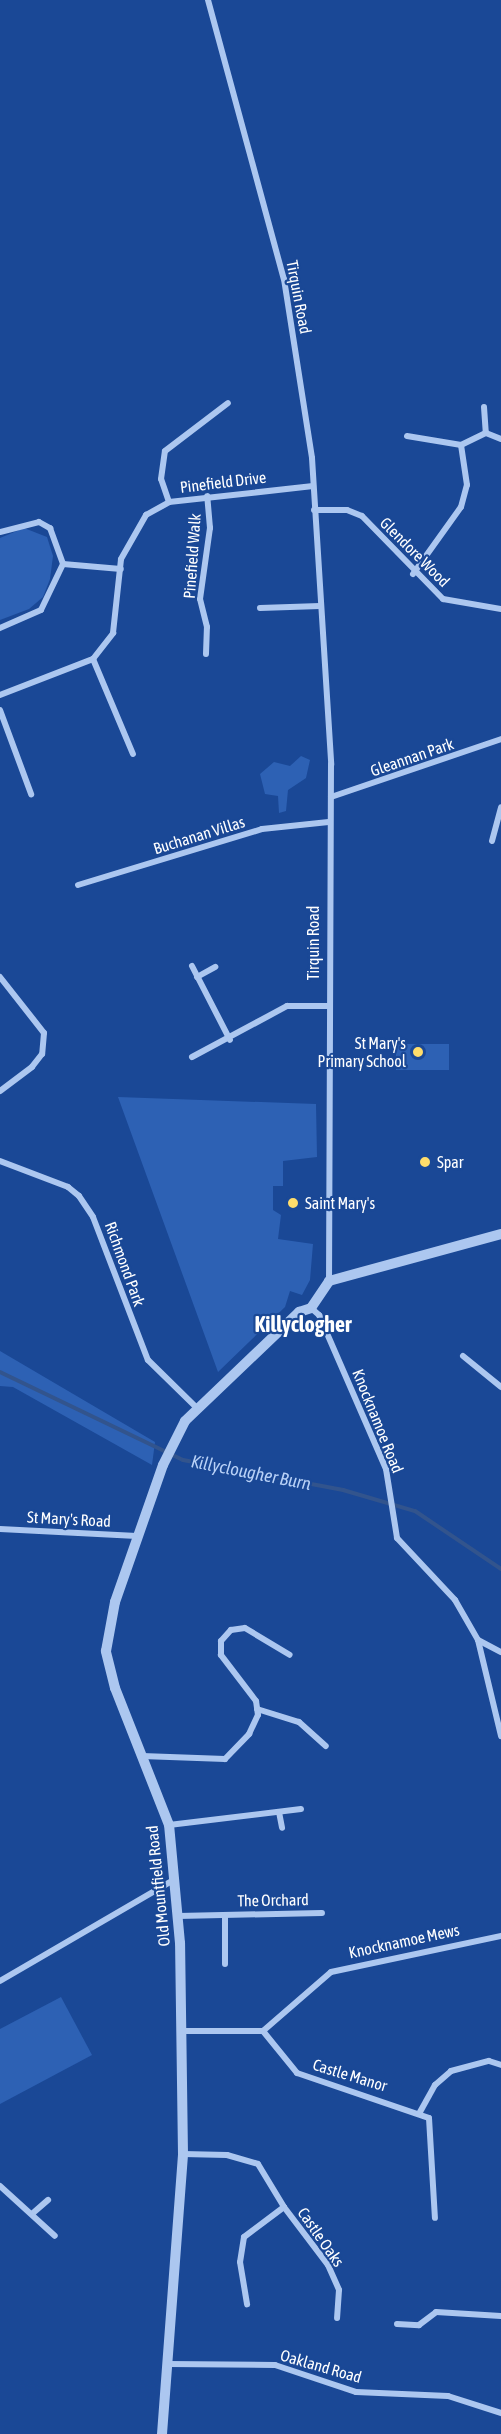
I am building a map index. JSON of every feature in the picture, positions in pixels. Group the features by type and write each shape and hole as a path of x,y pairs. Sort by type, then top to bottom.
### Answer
{"street":[{"name":"Tirquin Road","path":"208,0 284,279 313,486 331,797 327,1006 329,1281"},
{"path":"169,502 161,479 165,451 228,403"},
{"path":"484,407 486,433"},
{"path":"407,436 461,445 486,433 501,439"},
{"path":"413,573 461,507 467,485 461,445"},
{"name":"Pinefield Drive","path":"93,659 113,633 121,569 130,536 146,516 169,502 313,486"},
{"name":"Pinefield Walk","path":"206,654 207,627 200,599 210,528 207,496"},
{"name":"Glendore Wood","path":"314,510 347,510 362,516 413,573 443,599 501,609"},
{"path":"0,532 39,522 50,528 63,564 41,610 0,628"},
{"path":"63,564 121,569"},
{"path":"261,608 320,606"},
{"path":"0,694 93,659 133,754"},
{"path":"0,710 31,794"},
{"name":"Gleannan Park","path":"331,797 501,739"},
{"path":"492,841 501,807"},
{"name":"Buchanan Villas","path":"78,885 262,829 329,822"},
{"path":"192,966 230,1040"},
{"path":"197,977 214,967"},
{"path":"0,977 44,1033 42,1054 32,1067 0,1091"},
{"path":"192,1057 230,1040 287,1006 327,1006"},
{"name":"Richmond Park","path":"0,1161 68,1187 79,1196 93,1217 148,1360 197,1408"},
{"path":"311,1308 329,1281 501,1234"},
{"name":"Old Mountfield Road","path":"162,2434 183,2154 183,2031 176,1878 169,1826 106,1651 137,1536 171,1446 197,1408 299,1312 311,1308"},
{"name":"Knocknamoe Road","path":"311,1308 319,1315 392,1494 391,1511 397,1538 455,1599 478,1640 501,1736"},
{"path":"463,1356 501,1387"},
{"name":"St Mary's Road","path":"0,1529 137,1536"},
{"path":"290,1656 245,1628 231,1630 221,1641 220,1655 257,1709 299,1722 326,1746"},
{"path":"478,1640 501,1652"},
{"path":"142,1756 225,1759 249,1734 257,1709"},
{"path":"169,1826 301,1809"},
{"path":"279,1812 282,1828"},
{"path":"0,1981 176,1878"},
{"name":"The Orchard","path":"178,1916 322,1913"},
{"name":"The Orchard","path":"225,1915 225,1964"},
{"name":"Knocknamoe Mews","path":"262,2031 331,1972 501,1935"},
{"path":"183,2031 262,2031"},
{"name":"Castle Manor","path":"262,2031 297,2073 420,2112"},
{"path":"435,2218 433,2131 420,2112 435,2085 451,2071 489,2061 501,2065"},
{"name":"Castle Oaks","path":"183,2154 227,2155 258,2164 284,2207 327,2265 339,2290 337,2318"},
{"path":"0,2186 33,2213 55,2236"},
{"path":"33,2213 48,2200"},
{"name":"Castle Oaks","path":"247,2304 240,2262 244,2236 284,2207"},
{"path":"397,2324 419,2325 436,2312 501,2316"},
{"name":"Oakland Road","path":"168,2364 275,2366 356,2392 448,2396 501,2414"}],"shaded area":[{"path":"24,528 47,537 53,556 50,579 43,597 29,609 0,620 0,538"},
{"path":"301,756 310,760 306,778 288,790 286,811 279,813 278,796 265,794 260,774 274,762 290,766"},
{"path":"396,1044 449,1044 449,1070 396,1070"},
{"path":"118,1097 316,1104 317,1157 283,1161 283,1186 273,1186 273,1210 281,1215 278,1239 313,1244 310,1280 302,1295 290,1291 285,1307 218,1372"},
{"path":"0,1351 155,1442 152,1465 13,1387 0,1386"},
{"path":"61,1997 92,2055 0,2104 0,2029"}],"waterway":[{"name":"Killyclougher Burn","path":"0,1372 183,1460 343,1490 415,1511 501,1569"}],"place":[{"name":"St Mary's Primary School","path":"418,1052"},
{"name":"Spar","path":"425,1162"},
{"name":"Saint Mary's","path":"293,1203"}],"district":[{"name":"Killyclogher","path":"303,1325"}]}
